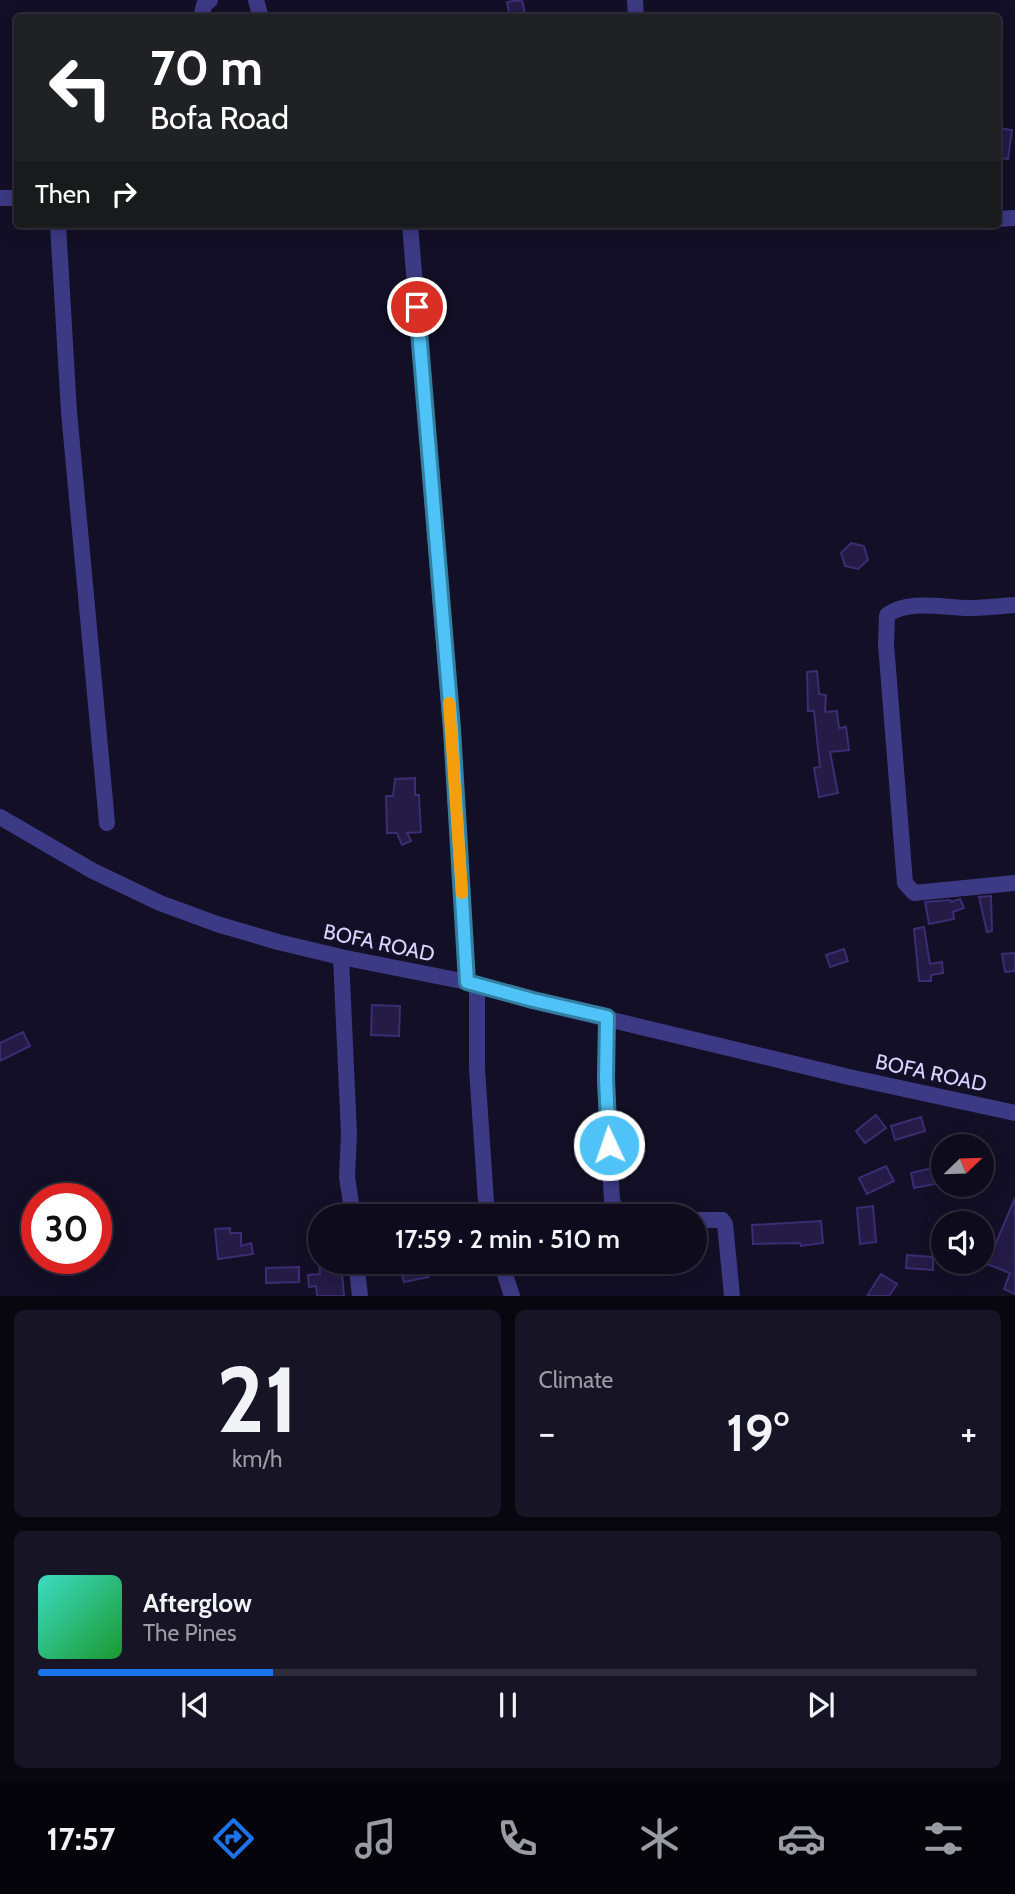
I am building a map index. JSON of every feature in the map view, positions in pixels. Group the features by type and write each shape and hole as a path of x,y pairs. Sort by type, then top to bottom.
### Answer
{"street":[{"path":"58,228 69,412 107,823"},
{"path":"410,228 472,984 486,1204"},
{"path":"1015,605 972,608 919,606 894,610 887,615 886,644 899,825 905,883 908,889 914,893 1015,883"},
{"name":"BOFA ROAD","path":"0,817 93,871 160,903 217,924 341,957 472,984 849,1077 1015,1113"},
{"path":"341,957 349,1134 347,1177 351,1204"},
{"path":"607,1017 606,1079 614,1204"},
{"path":"707,1219 722,1220 724,1224 732,1296"},
{"path":"357,1274 360,1296"},
{"path":"505,1274 512,1296"}],"building":[{"path":"522,0 525,14 509,14 507,2"},
{"path":"1001,128 1012,130 1008,159 1001,158"},
{"path":"851,543 864,546 868,560 858,569 845,566 841,553"},
{"path":"817,671 819,694 826,695 825,712 837,711 839,728 846,727 849,750 830,752 838,793 819,797 814,768 820,767 814,711 808,711 807,672"},
{"path":"415,778 421,832 407,833 411,841 402,845 397,833 387,833 386,796 393,796 395,779"},
{"path":"991,896 992,931 987,932 979,897"},
{"path":"960,899 964,908 953,912 954,919 929,924 925,902 951,902"},
{"path":"924,927 930,964 942,962 943,973 931,975 931,981 919,981 914,929"},
{"path":"844,949 848,961 830,967 826,955"},
{"path":"1015,953 1015,971 1005,972 1002,954"},
{"path":"372,1005 400,1006 399,1036 371,1035"},
{"path":"23,1032 30,1046 0,1061 0,1043"},
{"path":"876,1115 886,1128 865,1143 856,1131"},
{"path":"921,1117 925,1131 895,1140 891,1126"},
{"path":"886,1166 894,1181 867,1194 859,1178"},
{"path":"931,1168 931,1185 914,1188 911,1173"},
{"path":"1015,1198 1015,1294 1004,1289 1010,1273 994,1267 994,1248"},
{"path":"873,1206 876,1242 860,1244 857,1208"},
{"path":"821,1221 823,1243 801,1246 800,1243 753,1244 752,1225"},
{"path":"230,1228 230,1233 241,1233 241,1246 251,1243 253,1254 218,1259 215,1229"},
{"path":"907,1255 931,1257 931,1270 906,1268"},
{"path":"299,1267 299,1282 266,1283 266,1268"},
{"path":"342,1274 344,1296 317,1296 316,1286 309,1287 308,1275"},
{"path":"402,1274 428,1274 429,1277 404,1282"},
{"path":"881,1274 897,1284 889,1296 867,1296"}],"slow traffic":[{"path":"449,703 462,893"}],"route":[{"path":"417,307 452,729 467,982 607,1017 609,1145"}]}
